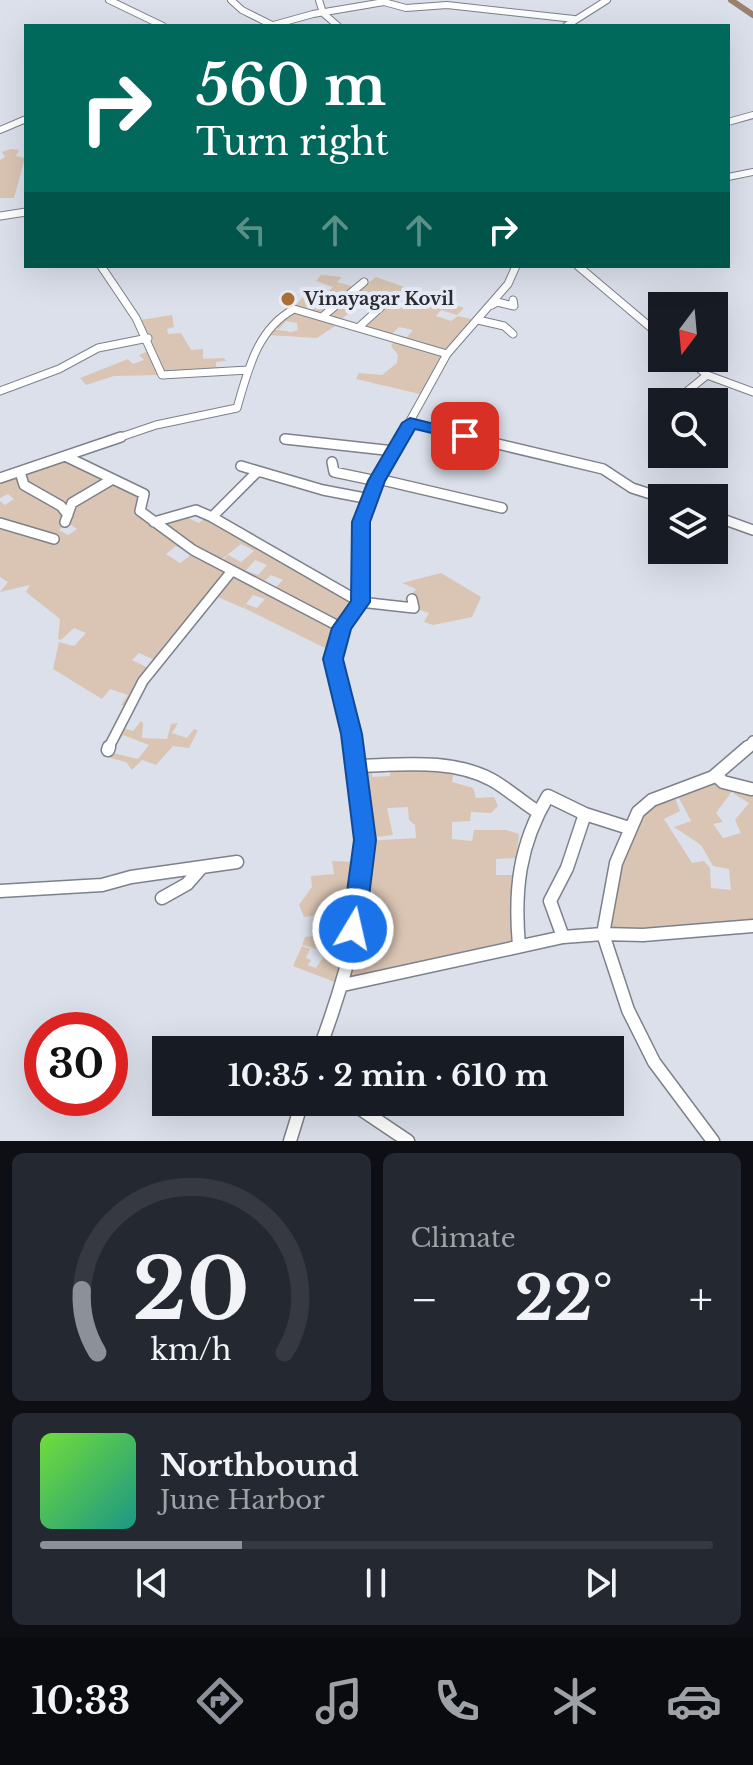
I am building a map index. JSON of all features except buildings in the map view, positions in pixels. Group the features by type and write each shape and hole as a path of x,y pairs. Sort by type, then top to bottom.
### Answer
{"street":[{"path":"109,0 159,24"},
{"path":"231,0 267,24"},
{"path":"319,0 323,13 336,24"},
{"path":"568,24 607,0"},
{"path":"279,24 384,2 406,8 430,2 574,19"},
{"path":"730,121 753,115"},
{"path":"0,130 24,120"},
{"path":"730,177 750,175"},
{"path":"0,216 24,212"},
{"path":"102,268 148,338 162,375 248,370"},
{"path":"324,1036 343,985 359,901 365,840 356,766 333,659 342,628 360,602 361,522 377,480 448,358 508,284 515,268"},
{"path":"580,268 648,325"},
{"path":"322,317 364,282"},
{"path":"489,306 497,302 514,306 513,300"},
{"path":"359,327 381,307"},
{"path":"0,478 156,425 237,408 248,370 267,332 294,309 359,327 448,358"},
{"path":"478,320 504,326 513,334"},
{"path":"0,391 59,369 98,348 148,338"},
{"path":"703,372 753,392"},
{"path":"691,388 707,375"},
{"path":"410,423 603,469 632,488 648,493"},
{"path":"285,439 394,451"},
{"path":"65,456 144,494 140,511 231,572 342,628"},
{"path":"332,462 334,472 502,508"},
{"path":"241,466 323,490 370,499"},
{"path":"212,517 258,471"},
{"path":"20,472 24,485 61,506 66,518 72,503 111,480"},
{"path":"154,522 196,510 360,602 414,608 412,599"},
{"path":"728,521 753,530"},
{"path":"0,523 54,539"},
{"path":"108,750 143,681 231,572"},
{"path":"713,1141 654,1062 628,1010 603,934 606,907 629,828 648,802 698,786 752,745"},
{"path":"356,766 424,764 458,768 492,780 538,812"},
{"path":"716,775 723,782 751,789"},
{"path":"519,946 514,909 520,849 548,796 585,814 629,828"},
{"path":"563,937 550,901 567,868 585,814"},
{"path":"0,891 102,885 131,877 237,862"},
{"path":"162,898 187,884 201,868"},
{"path":"343,985 563,937 643,935 753,926"},
{"path":"290,1141 298,1116"},
{"path":"371,1116 408,1141"}],"shaded area":[{"path":"19,150 16,156 24,158 14,198 0,198 0,160 5,157 2,152"},
{"path":"321,275 342,277 337,282 355,287 321,315 293,308 312,287 328,292 333,287 316,281"},
{"path":"376,277 464,308 457,315 441,310 436,316 451,321 458,316 476,320 447,353 392,336 407,337 413,330 399,327 391,335 361,327 378,307 375,305 377,302 367,299 340,320 325,316"},
{"path":"294,310 341,322 317,338 268,335 273,329 298,330 297,323 286,321 279,329 274,327"},
{"path":"172,315 174,327 167,329 168,334 181,333 191,350 203,349 203,359 224,358 226,361 216,362 216,367 226,369 165,374 140,320"},
{"path":"396,339 446,354 424,395 356,379 359,373 382,375 397,363 398,355 391,346"},
{"path":"151,350 161,375 114,376 86,385 80,378 128,359 133,364 144,360 139,355"},
{"path":"65,457 109,480 71,503 67,518 73,503 111,480 142,495 138,511 194,552 190,554 176,546 166,554 180,563 195,552 229,573 157,661 139,653 132,660 150,669 128,706 121,705 128,695 110,689 102,699 53,669 59,642 74,646 86,633 74,628 61,640 58,639 60,619 26,592 30,585 0,592 8,582 0,577 0,501 5,505 14,499 8,494 0,498 0,479 18,473 25,484 21,472","holes":["66,522 77,529 68,535 59,530"]},
{"path":"186,517 199,523 206,517 359,602 342,627 275,588 283,580 271,575 261,584 244,576 247,571 258,575 267,565 255,560 242,575 219,564 228,555 241,562 254,551 241,544 217,563 156,522"},
{"path":"231,573 341,629 333,652 244,608 246,604 243,608 213,595","holes":["253,595 265,599 257,608 246,604"]},
{"path":"441,573 481,597 472,617 433,625 424,622 429,613 417,609 411,596 416,589 402,583"},
{"path":"141,721 142,738 167,739 171,724 178,723 172,733 187,738 194,729 198,730 189,748 173,746 156,765 142,760 132,770 126,762 103,756 105,751 138,759 149,745 123,735 113,748 120,727 133,731"},
{"path":"358,767 372,767 372,777 390,776 391,767 454,770 452,782 473,788 476,798 494,797 498,806 491,813 471,812 470,821 452,822 452,839 472,841 474,830 506,830 519,834 516,858 496,859 496,875 514,875 516,944 346,982 367,841 416,838 408,807 387,808 393,835 367,838"},
{"path":"715,778 733,790 716,813 723,822 713,824 723,838 741,833 735,820 749,803 734,794 738,789 753,791 753,922 607,930 631,829 650,806 675,798 680,811 664,819 692,863 704,861 710,868 711,888 731,890 729,869 713,866 701,845 674,827 691,821 678,796"},
{"path":"332,861 361,862 357,901 340,984 293,966 302,946 310,949 306,958 311,960 308,965 316,968 327,952 302,945 305,937 344,933 340,913 304,917 299,905 312,887 311,876 334,874"}],"waterway":[{"path":"731,0 753,15"}],"place":[{"name":"Vinayagar Kovil","path":"288,299"}],"route":[{"path":"353,929 365,840 351,734 333,659 342,628 360,602 361,522 377,481 410,423 465,436"}]}
